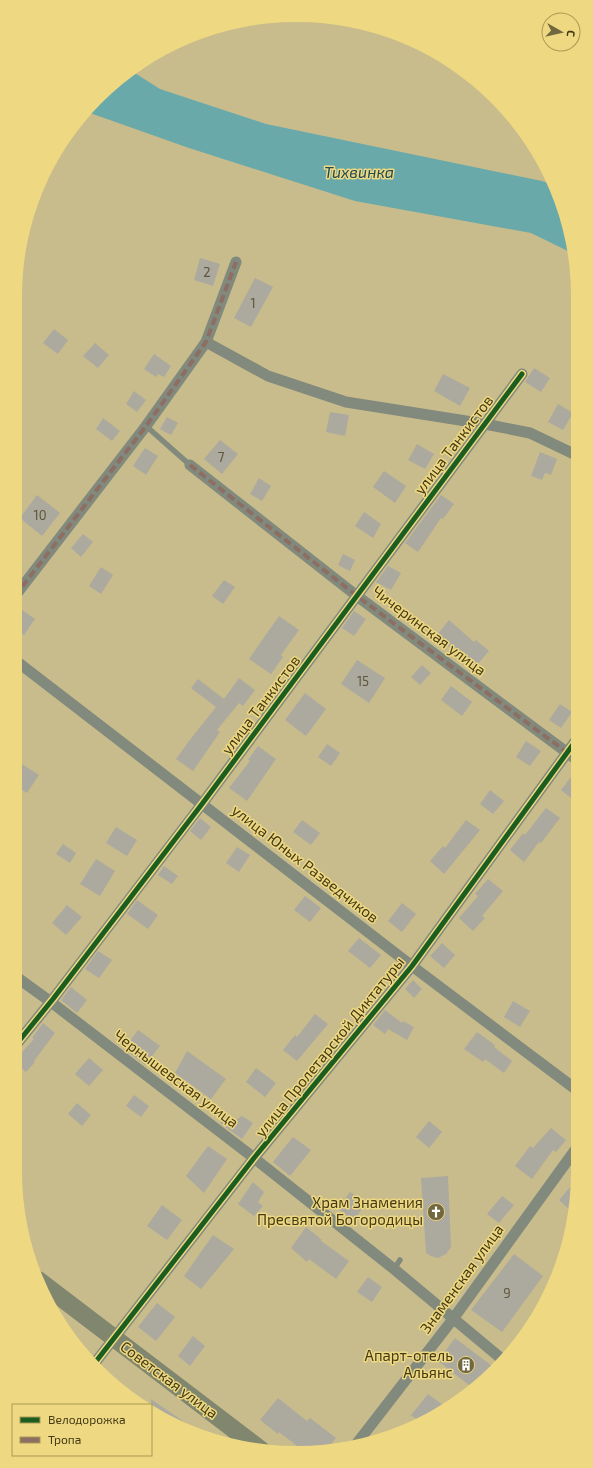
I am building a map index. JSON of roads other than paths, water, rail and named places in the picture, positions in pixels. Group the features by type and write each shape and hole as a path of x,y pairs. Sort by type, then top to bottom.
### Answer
{"main road":[{"name":"Советская улица","path":"47,1287 252,1443"}],"street":[{"path":"22,587 146,426 206,342 236,262"},
{"path":"206,342 268,376 346,402 485,424 530,433 571,453"},
{"name":"улица Танкистов","path":"22,1037 202,804 522,374"},
{"name":"Чичеринская улица","path":"190,465 357,596 571,756"},
{"name":"улица Юных Разведчиков","path":"22,665 412,966 571,1086"},
{"name":"улица Пролетарской Диктатуры","path":"97,1360 254,1158 412,966 571,746"},
{"name":"Чернышевская улица","path":"22,981 397,1265 453,1319 499,1357"},
{"name":"Знаменская улица","path":"360,1439 453,1319 571,1156"}],"lane":[{"path":"146,426 190,465"}],"water":[{"name":"Тихвинка","path":"136,74 160,89 266,124 542,181 546,183 550,191 562,225 567,251 531,233 355,201 189,148 92,114 102,102"}],"place":[{"name":"Храм Знамения Пресвятой Богородицы","path":"436,1212"},
{"name":"Апарт-отель Альянс","path":"466,1365"}]}
